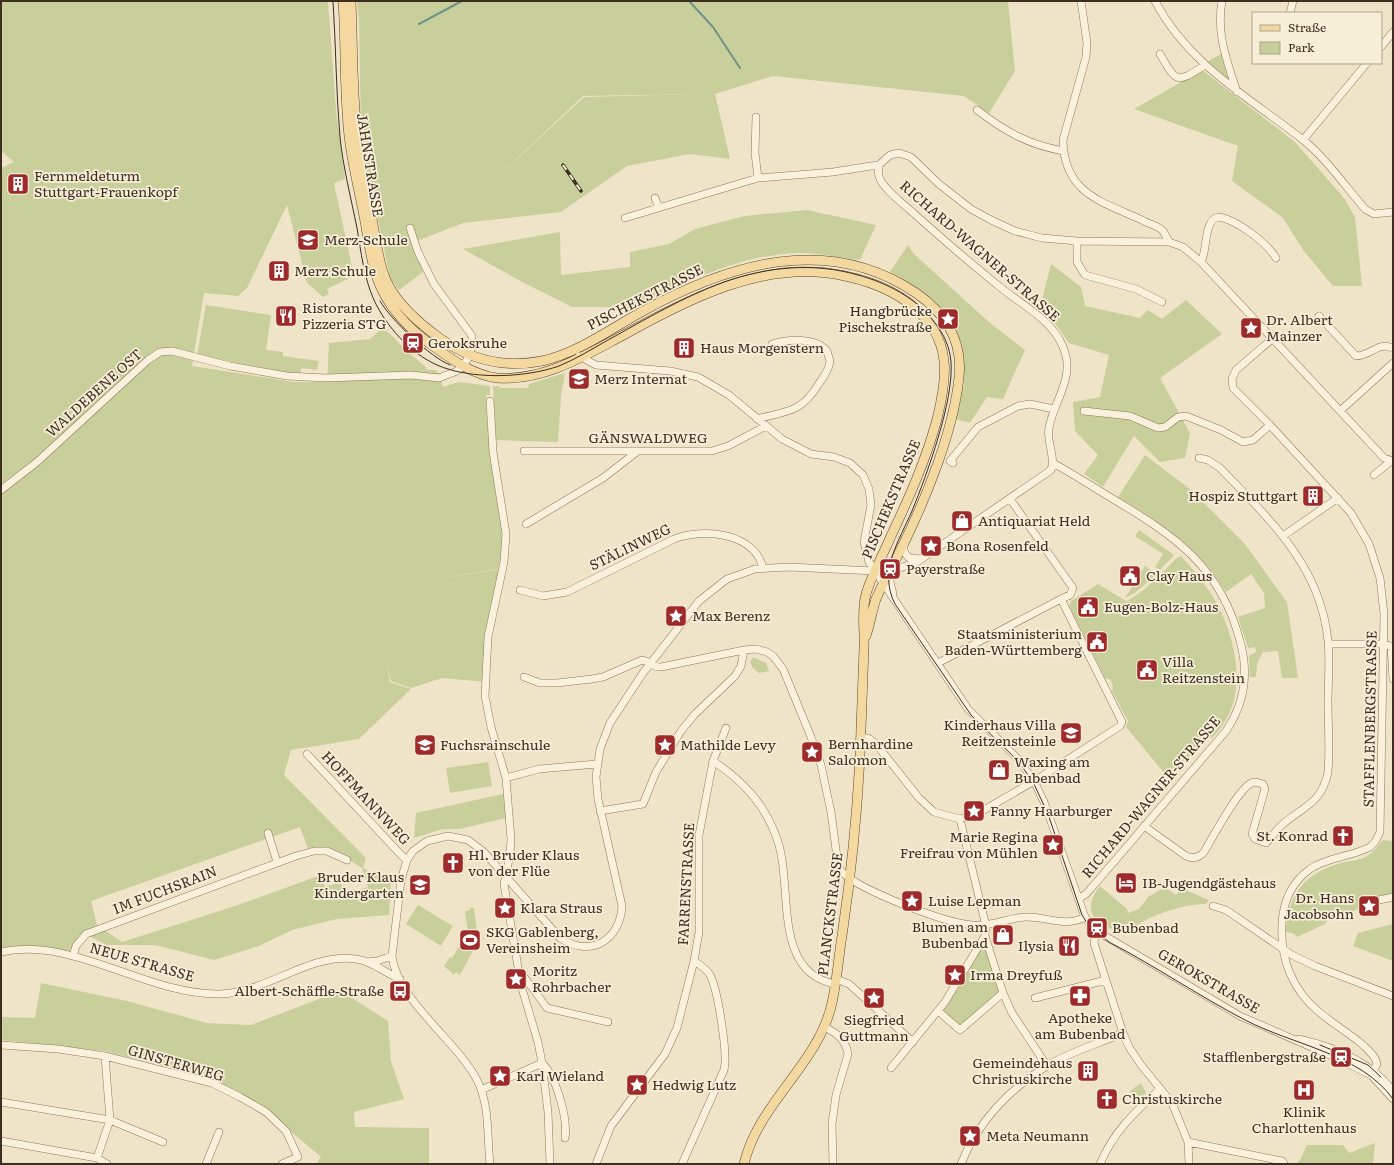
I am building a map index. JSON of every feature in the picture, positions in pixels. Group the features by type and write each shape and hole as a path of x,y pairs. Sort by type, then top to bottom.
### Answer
{"main road":[{"name":"JAHNSTRASSE","path":"343,1 350,138 369,242 378,281 392,308 407,324 429,343 463,366"},
{"name":"JAHNSTRASSE","path":"350,1 357,137 383,272 396,298 406,310 434,334 470,355"},
{"name":"PISCHEKSTRASSE","path":"470,355 487,361 519,363 541,361 570,351 690,288 727,273 768,263 806,260 836,262 871,270 905,286 932,305 942,316 956,341 960,363 955,400 941,451 924,500 884,584"},
{"name":"PISCHEKSTRASSE","path":"463,366 491,377 516,377 549,372 582,358 692,300 730,284 757,277 792,272 823,272 857,279 894,294 917,310 932,327 943,351 945,378 939,412 924,463 886,548 873,568"},
{"name":"PLANCKSTRASSE","path":"744,1164 747,1152 763,1120 815,1045 824,1027 831,1006 850,879 861,737 864,609 873,568"},
{"name":"PLANCKSTRASSE","path":"864,643 874,606 884,584"}],"street":[{"path":"1081,1 1087,43 1086,57 1063,140 1063,151 1078,184 1091,197 1162,230 1169,242"},
{"path":"1155,1 1178,37 1205,65 1238,92 1303,140 1365,209 1374,214 1393,212"},
{"path":"1222,1 1220,23 1222,43 1238,92"},
{"path":"1290,12 1293,1"},
{"path":"1382,46 1393,32"},
{"path":"1160,54 1170,73 1179,78 1185,78 1205,65"},
{"path":"1303,140 1366,64"},
{"path":"977,110 1004,130 1035,144 1063,151"},
{"path":"756,117 755,153 758,178"},
{"path":"625,218 758,178 833,172 879,165 884,158 893,154 908,155 938,184 971,209 1015,231 1034,236 1077,242 1169,242 1183,247 1201,262 1384,458 1392,462 1374,475"},
{"name":"RICHARD-WAGNER-STRASSE","path":"879,165 880,179 897,198 948,245 1002,289 1039,316 1057,334 1063,345 1068,370 1048,431 1053,463 1159,527 1190,553 1206,570 1221,593 1232,616 1242,648 1245,670 1244,686 1234,718 1226,731 1086,894 1078,899"},
{"path":"655,198 659,208"},
{"path":"1201,262 1204,257 1206,237 1212,221 1218,217 1237,224 1266,246 1276,258"},
{"path":"410,228 418,252 434,284 472,336 470,355"},
{"path":"1077,242 1077,262 1085,275 1131,287 1162,302"},
{"path":"1319,316 1356,356 1366,355 1382,346 1393,348"},
{"name":"STAFFLENBERGSTRASSE","path":"1272,339 1236,370 1232,379 1233,388 1270,425 1338,498 1362,532 1377,565 1384,600 1380,832 1375,842 1370,847 1321,863 1296,882 1290,892 1283,911 1281,933 1284,961 1300,994 1318,1012 1346,1031 1374,1056 1377,1064 1373,1073"},
{"path":"757,419 804,404 810,398 829,366 830,361 828,351 817,344 788,340 772,344"},
{"name":"WALDEBENE OST","path":"1,490 37,462 148,360 160,352 172,351 230,366 287,376 326,378 411,375 439,378 457,371 463,366 470,355"},
{"path":"524,677 540,683 564,682 603,676 639,661 645,660 654,667 662,667 744,650 756,649 767,652 773,656 783,669 816,750 828,794 838,866 840,871 850,879 931,915 970,925 986,926 1025,917 1072,923 1085,917 1044,802 1034,781 1018,760 968,709 873,568 867,556 864,539 870,505 869,489 863,475 850,463 834,457 811,454 782,439 729,395 698,377 670,370 599,366 570,351"},
{"path":"1340,411 1393,363"},
{"path":"490,401 493,452 506,534 504,562 488,638 485,696 491,727 506,778 511,839 504,884 521,985 538,1042 542,1063 548,1112 550,1164"},
{"path":"953,463 950,461 973,432 984,424 1024,404 1045,406 1054,409"},
{"path":"1084,411 1130,416 1158,428 1165,427 1178,417 1186,416 1221,430 1243,442 1253,440 1270,425"},
{"name":"GÄNSWALDWEG","path":"524,451 704,452 720,450 766,426"},
{"path":"526,524 603,478 638,451"},
{"path":"1144,826 1186,856 1196,858 1204,852 1238,796 1252,782 1259,783 1265,787 1252,834 1254,838 1264,843 1267,842 1284,823 1313,802 1324,786 1328,767 1328,644 1322,610 1312,579 1298,554 1220,468 1208,460 1199,458"},
{"path":"854,571 862,568 891,570 917,562 928,556 1047,473 1053,463"},
{"path":"1283,536 1338,498"},
{"path":"938,663 1070,595 1072,588 1010,499"},
{"name":"STÄLINWEG","path":"520,590 543,596 567,592 674,539 700,533 722,536 743,543 758,555 763,568"},
{"path":"904,544 904,552 910,559 917,560 928,556"},
{"path":"862,568 866,564 867,556"},
{"path":"400,979 393,963 392,956 401,880 407,860 413,851 427,841 448,836 458,837 476,846 554,933 568,943 585,947 605,941 616,929 622,915 622,906 600,811 596,788 597,764 600,749 610,722 650,664 699,601 727,579 737,574 763,568 789,567 854,571 873,568"},
{"path":"891,570 891,587 897,603"},
{"path":"861,737 870,739 876,744 919,798 934,812 960,819 977,814 1034,781 1120,726 1122,722 1062,599"},
{"path":"1328,644 1384,645 1392,648 1393,679"},
{"path":"600,811 643,804 656,772 678,736 695,714 735,676 741,666 744,650"},
{"name":"FARRENSTRASSE","path":"596,1164 615,1120 668,1048 677,1028 694,961 700,917 699,844 712,761 726,728"},
{"name":"HOFFMANNWEG","path":"307,754 407,860"},
{"path":"712,761 744,784 768,816 783,860 794,950 802,966 813,977 849,984 913,1042"},
{"path":"506,778 539,768 597,764"},
{"path":"960,819 986,926 985,936 1003,993 1012,1013 1047,1066"},
{"path":"268,833 277,862"},
{"name":"IM FUCHSRAIN","path":"73,956 76,946 86,934 277,862 314,851 327,851 347,860"},
{"path":"1379,900 1393,897"},
{"path":"1213,906 1226,910 1283,950 1315,966 1393,996"},
{"name":"GEROKSTRASSE","path":"1085,917 1098,931 1240,1016 1289,1037 1308,1041 1342,1054 1373,1073 1393,1091"},
{"path":"1098,931 1094,943 1123,1032 1129,1047 1141,1065 1172,1103 1188,1142 1189,1164"},
{"path":"891,1068 938,1011 985,936"},
{"name":"NEUE STRASSE","path":"1,952 26,949 48,950 73,956 152,982 192,991 219,994 242,991 323,961 347,958 367,962 400,979 420,1008 471,1070 481,1090 486,1116 490,1164"},
{"name":"NEUE STRASSE","path":"367,962 378,961 392,956"},
{"path":"682,1164 724,1070 726,1058 725,1043 712,979 706,970 694,961"},
{"path":"519,970 547,1008 608,1022"},
{"path":"1035,998 1106,980"},
{"path":"938,1011 960,1030 1003,993"},
{"path":"824,1027 832,1030 840,1037 847,1048 848,1054 836,1095 832,1124 833,1164"},
{"path":"961,1164 976,1134 996,1108 1020,1086 1047,1066 1123,1032"},
{"name":"GINSTERWEG","path":"1,1045 58,1049 106,1056 212,1083 258,1107 286,1131 294,1144 298,1157 282,1164"},
{"path":"97,1158 110,1120 106,1056"},
{"path":"481,1090 542,1063"},
{"path":"542,1063 550,1073 564,1115 566,1127 565,1138"},
{"name":"GEROKSTRASSE","path":"1373,1073 1393,1099"},
{"path":"1100,1164 1110,1141 1121,1126 1160,1089"},
{"path":"1,1102 110,1120 163,1142"},
{"path":"206,1164 219,1132"},
{"path":"1,1141 97,1158 107,1164"},
{"path":"1188,1142 1282,1161 1284,1164"}],"green space":[{"path":"1,1 328,1 336,110 345,179 334,183 354,276 327,289 329,294 323,297 307,283 287,205 247,288 238,296 204,293 192,366 294,382 327,382 329,343 370,339 383,327 409,353 426,367 427,370 435,370 439,373 443,387 459,382 490,386 490,395 486,395 487,417 503,536 498,569 438,579 501,569 485,682 442,678 411,688 391,681 387,666 390,682 411,689 359,739 291,750 284,775 366,858 363,868 391,882 389,915 337,919 292,930 259,946 214,960 155,945 106,945 86,934 73,956 48,950 1,952 1,168 14,162 1,151","holes":["300,827 308,848 328,847 362,868 368,887 346,894 340,882 325,887 321,875 235,906 122,942 97,925 91,901"]},
{"path":"357,1 1008,1 1015,71 989,113 964,96 773,76 715,94 730,159 690,154 627,166 561,212 463,223 412,243 423,272 399,290 390,278 361,136 359,21","holes":["698,94 584,97 490,184 583,96"]},
{"path":"1221,54 1230,85 1203,64"},
{"path":"1202,70 1295,142 1344,198 1355,217 1362,286 1333,286 1303,250 1283,218 1232,181 1238,146 1134,109"},
{"path":"807,210 876,225 860,260 804,253 773,255 709,273 668,291 628,312 623,307 572,307 522,282 463,249 560,232 561,275 630,267 630,252 669,244 695,229 744,216"},
{"path":"908,245 914,254 990,323 1025,350 1003,399 987,397 970,423 955,419 964,384 962,345 952,323 929,297 890,272"},
{"path":"1051,264 1081,287 1085,306 1140,318 1148,310 1162,319 1186,300 1222,334 1160,378 1190,433 1185,458 1160,462 1134,436 1103,487 1084,474 1098,455 1075,431 1073,402 1100,397 1109,355 1069,343 1041,304"},
{"path":"206,305 271,315 266,350 283,352 283,356 319,361 317,370 301,368 300,375 197,355"},
{"path":"565,373 561,395 558,442 496,440 493,386 499,386 500,388 528,388 529,384"},
{"path":"1145,455 1190,489 1244,543 1287,602 1298,678 1282,678 1278,651 1263,652 1257,664 1256,677 1250,677 1249,656 1256,652 1255,647 1248,648 1238,617 1265,608 1264,593 1251,574 1226,592 1204,562 1178,537 1118,497"},
{"path":"1139,530 1174,555 1160,570 1155,567 1163,554 1135,536"},
{"path":"1181,556 1203,582 1218,606 1231,639 1237,674 1236,691 1232,708 1223,725 1212,738 1209,735 1206,736 1170,780 1126,727 1128,721 1112,691 1113,687 1111,680 1105,678 1069,606 1071,601 1098,584 1128,601 1145,589 1177,558"},
{"path":"1145,566 1157,574 1135,593 1125,598"},
{"path":"753,657 766,663 769,671 759,673 753,668 750,662"},
{"path":"488,762 492,786 450,793 446,768"},
{"path":"503,794 506,818 460,829 443,829 414,838 416,813"},
{"path":"1383,840 1393,841 1393,896 1379,899 1337,919 1334,916 1329,917 1325,924 1297,937 1293,933 1286,932 1287,919 1294,897 1300,887 1308,879 1328,867 1367,856 1374,851"},
{"path":"1100,886 1127,909 1128,913 1139,909 1148,897 1165,887 1176,895 1181,888 1209,900 1206,904 1163,912 1143,921 1125,933 1112,930 1113,928 1106,929 1092,914 1092,898"},
{"path":"418,905 453,926 441,946 406,924"},
{"name":"SKG Gablenberg, Vereinsheim","path":"470,908 474,908 477,933 474,937 477,938 475,942 477,943 460,975 456,972 454,975 444,966 450,957 452,958 468,932 465,911 470,910"},
{"path":"1393,924 1393,961 1353,946 1358,933"},
{"path":"977,949 991,952 1003,993 960,1030 938,1011"},
{"path":"41,983 127,1001 207,1023 251,1025 332,994 349,996 388,1021 391,1061 404,1099 354,1112 355,1127 429,1128 429,1164 316,1164 321,1157 258,1104 211,1078 104,1051 1,1040 1,1017 35,1018"},
{"path":"1141,1083 1146,1093 1138,1102 1130,1091"},
{"path":"1375,1143 1373,1164 1296,1164 1300,1160 1307,1145 1343,1145 1349,1153"}],"waterway":[{"path":"419,24 462,1"},
{"path":"689,1 713,27 740,68"}],"tram line":[{"path":"333,1 341,148 365,274 374,300 392,329 408,346 427,360 451,370 482,375 514,375 545,370 572,360 694,294 740,277 790,268 824,268 869,278 901,293 928,314 941,332 948,346 951,362 951,378 944,417 932,458 912,511 896,545 889,568 890,592 895,604 971,715 1018,761 1033,782 1048,814 1082,915 1089,926 1109,942 1245,1020 1264,1029 1325,1052 1363,1071 1379,1084 1393,1099"},
{"path":"380,301 385,309 412,337 432,354 450,365"},
{"path":"1320,1045 1368,1065 1381,1077"}],"railway":[{"path":"563,165 581,191"}],"place":[{"name":"Fernmeldeturm Stuttgart-Frauenkopf","path":"18,184"},
{"name":"Merz-Schule","path":"308,240"},
{"name":"Merz Schule","path":"279,271"},
{"name":"Ristorante Pizzeria STG","path":"286,316"},
{"name":"Hangbrücke Pischekstraße","path":"948,319"},
{"name":"Dr. Albert Mainzer","path":"1251,328"},
{"name":"Geroksruhe","path":"413,343"},
{"name":"Haus Morgenstern","path":"684,348"},
{"name":"Merz Internat","path":"579,379"},
{"name":"Hospiz Stuttgart","path":"1313,496"},
{"name":"Antiquariat Held","path":"962,521"},
{"name":"Bona Rosenfeld","path":"931,546"},
{"name":"Payerstraße","path":"890,569"},
{"name":"Clay Haus","path":"1130,576"},
{"name":"Eugen-Bolz-Haus","path":"1088,607"},
{"name":"Max Berenz","path":"676,616"},
{"name":"Staatsministerium Baden-Württemberg","path":"1097,642"},
{"name":"Villa Reitzenstein","path":"1147,670"},
{"name":"Kinderhaus Villa Reitzensteinle","path":"1071,733"},
{"name":"Fuchsrainschule","path":"425,745"},
{"name":"Mathilde Levy","path":"665,745"},
{"name":"Bernhardine Salomon","path":"812,752"},
{"name":"Waxing am Bubenbad","path":"999,770"},
{"name":"Fanny Haarburger","path":"974,811"},
{"name":"St. Konrad","path":"1343,836"},
{"name":"Marie Regina Freifrau von Mühlen","path":"1053,845"},
{"name":"Hl. Bruder Klaus von der Flüe","path":"453,863"},
{"name":"IB-Jugendgästehaus","path":"1126,883"},
{"name":"Bruder Klaus Kindergarten","path":"420,885"},
{"name":"Luise Lepman","path":"912,901"},
{"name":"Dr. Hans Jacobsohn","path":"1369,906"},
{"name":"Klara Straus","path":"505,908"},
{"name":"Bubenbad","path":"1097,928"},
{"name":"Blumen am Bubenbad","path":"1003,935"},
{"name":"SKG Gablenberg, Vereinsheim","path":"470,940"},
{"name":"Ilysia","path":"1069,946"},
{"name":"Irma Dreyfuß","path":"955,975"},
{"name":"Moritz Rohrbacher","path":"516,979"},
{"name":"Albert-Schäffle-Straße","path":"400,991"},
{"name":"Apotheke am Bubenbad","path":"1080,996"},
{"name":"Siegfried Guttmann","path":"874,998"},
{"name":"Stafflenbergstraße","path":"1341,1057"},
{"name":"Gemeindehaus Christuskirche","path":"1088,1071"},
{"name":"Karl Wieland","path":"500,1076"},
{"name":"Hedwig Lutz","path":"637,1085"},
{"name":"Klinik Charlottenhaus","path":"1304,1090"},
{"name":"Christuskirche","path":"1107,1099"},
{"name":"Meta Neumann","path":"970,1136"}]}
